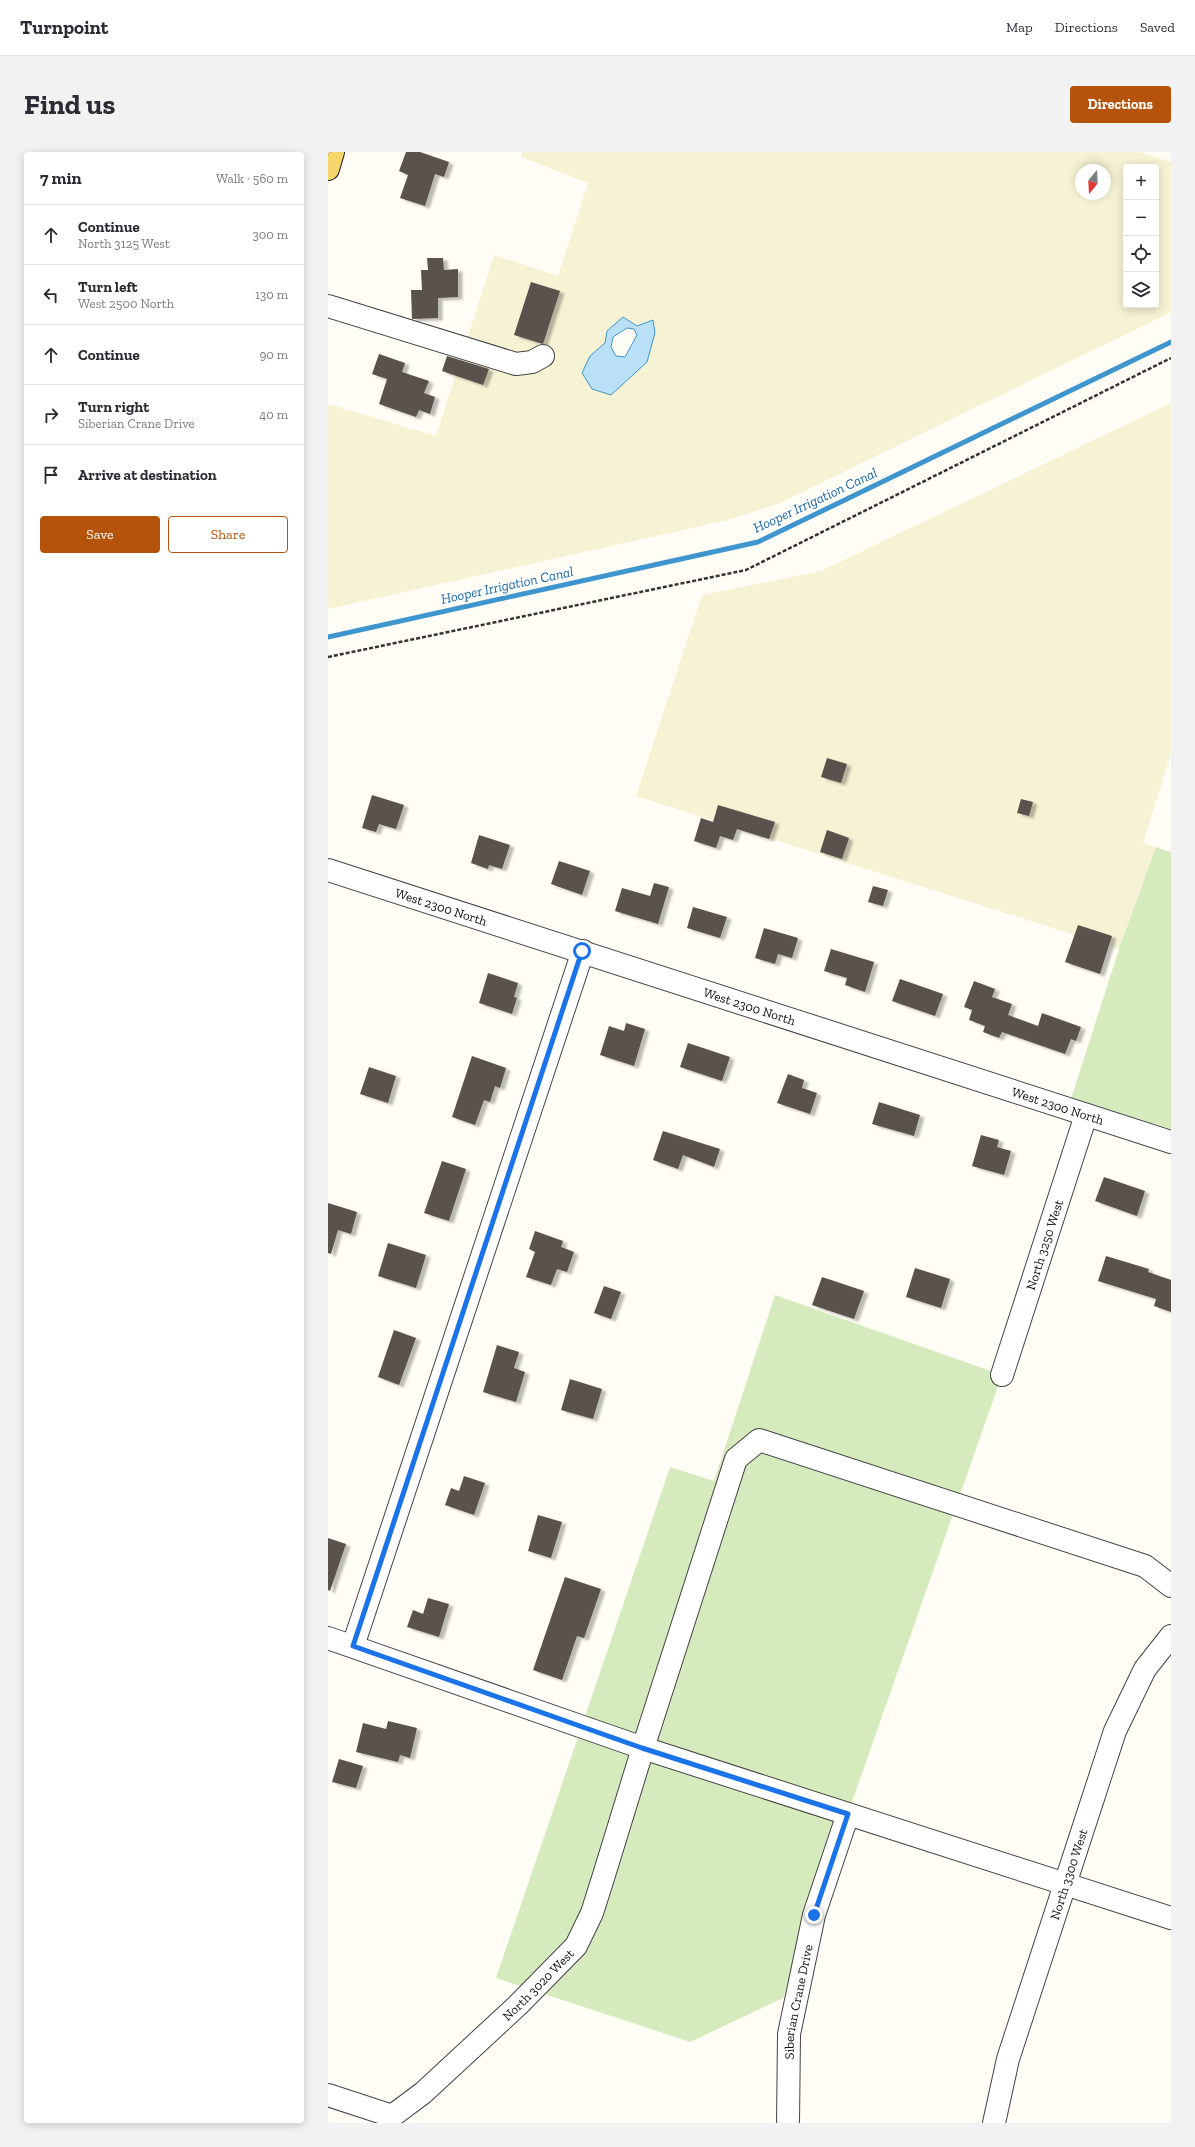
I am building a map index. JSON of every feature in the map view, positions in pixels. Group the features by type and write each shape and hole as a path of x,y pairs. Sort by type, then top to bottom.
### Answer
{"main road":[{"path":"328,169 333,152"}],"street":[{"path":"328,306 516,364 532,362 543,356"},
{"name":"West 2300 North","path":"328,870 1171,1142"},
{"path":"353,1646 582,951"},
{"name":"North 3250 West","path":"1002,1375 1086,1115"},
{"path":"642,1748 736,1459 759,1440 1144,1566 1171,1586"},
{"name":"North 3300 West","path":"994,2123 1008,2059 1115,1731 1145,1669 1171,1636"},
{"path":"328,1638 642,1748 1171,1918"},
{"name":"North 3020 West","path":"328,2095 392,2116 422,2093 518,2005 576,1946 592,1913 642,1748"},
{"name":"Siberian Crane Drive","path":"788,2123 789,2034 814,1915 848,1814"}],"path":[{"path":"328,656 746,570 1171,358"}],"shaded area":[{"path":"522,152 1140,152 1171,162 1171,312 780,503 728,520 328,609 328,404 436,436 494,255 558,276 588,183 521,157","holes":["623,318 637,326 653,320 611,395 590,356 605,343"]},
{"path":"1171,403 1171,754 1143,843 1156,847 1119,949 636,796 702,595 821,571"}],"green space":[{"path":"1156,847 1171,852 1171,1129 1071,1099 1119,949"},
{"path":"775,1295 1002,1375 783,1998 690,2042 496,1978 670,1467 714,1481"}],"water":[{"path":"623,317 637,326 653,320 655,333 647,362 611,395 592,389 582,373 590,356 605,343 607,331","holes":["627,328 634,329 637,335 625,357 616,356 611,347 613,337"]}],"building":[{"path":"406,152 420,152 449,162 444,177 435,174 425,206 400,198 408,175 399,171"},
{"path":"427,258 443,258 444,270 458,269 458,297 438,298 438,318 412,319 411,290 422,290 421,270 428,270"},
{"path":"531,282 560,291 543,344 514,335"},
{"path":"379,354 405,363 402,372 429,381 424,393 435,397 430,414 419,410 416,417 379,404 387,379 372,374"},
{"path":"447,356 489,369 483,385 442,371"},
{"path":"827,758 847,764 841,783 821,777"},
{"path":"372,795 404,805 396,829 379,824 376,832 362,828"},
{"path":"1021,799 1033,802 1029,816 1017,813"},
{"path":"718,805 775,822 769,839 737,829 733,840 720,836 716,848 694,841 701,818 713,822"},
{"path":"827,830 849,838 842,859 820,852"},
{"path":"479,835 510,845 502,869 489,865 488,869 471,863"},
{"path":"559,861 590,871 582,895 551,884"},
{"path":"654,883 669,887 658,924 615,911 622,888 650,896"},
{"path":"873,886 888,890 883,906 868,902"},
{"path":"693,907 727,917 720,938 687,928"},
{"path":"1078,925 1112,936 1100,974 1065,962"},
{"path":"764,928 798,938 792,958 778,954 775,964 755,958"},
{"path":"831,949 874,962 865,992 845,985 847,978 824,971"},
{"path":"488,973 518,983 514,997 517,998 512,1014 479,1003"},
{"path":"900,979 943,994 935,1016 892,1001"},
{"path":"974,981 995,989 992,997 1012,1004 1008,1015 1038,1026 1042,1013 1081,1027 1076,1041 1071,1039 1065,1054 1002,1032 999,1038 983,1032 985,1026 969,1020 972,1010 964,1007"},
{"path":"626,1023 645,1029 634,1066 600,1055 609,1026 624,1031"},
{"path":"688,1043 730,1057 722,1081 680,1067"},
{"path":"472,1056 506,1068 500,1088 495,1086 490,1102 484,1100 475,1125 452,1117"},
{"path":"369,1067 396,1076 388,1103 360,1094"},
{"path":"788,1074 804,1080 802,1088 817,1093 810,1114 777,1103"},
{"path":"879,1102 920,1115 914,1136 872,1124"},
{"path":"663,1131 720,1149 714,1167 683,1155 678,1169 653,1160"},
{"path":"981,1135 999,1140 997,1147 1011,1151 1004,1175 972,1166"},
{"path":"442,1161 466,1169 449,1221 424,1213"},
{"path":"1104,1177 1145,1191 1137,1216 1095,1201"},
{"path":"328,1203 357,1212 351,1234 338,1230 331,1254 328,1253"},
{"path":"535,1231 563,1241 561,1247 574,1252 567,1272 557,1269 551,1285 526,1277 535,1252 529,1249"},
{"path":"388,1243 426,1255 416,1288 378,1276"},
{"path":"1106,1256 1149,1269 1148,1272 1171,1280 1171,1312 1154,1306 1156,1299 1098,1281"},
{"path":"915,1268 950,1279 941,1308 906,1297"},
{"path":"822,1277 864,1291 854,1319 812,1305"},
{"path":"604,1286 621,1292 611,1319 594,1313"},
{"path":"394,1330 416,1338 399,1385 378,1377"},
{"path":"497,1345 519,1352 514,1368 525,1372 516,1402 483,1392"},
{"path":"570,1379 602,1389 593,1419 561,1410"},
{"path":"464,1476 485,1483 474,1515 445,1505 451,1488 459,1491"},
{"path":"538,1515 562,1522 551,1558 528,1551"},
{"path":"328,1538 346,1544 330,1591 328,1590"},
{"path":"565,1577 601,1589 584,1638 577,1636 562,1680 533,1670"},
{"path":"428,1598 449,1604 439,1637 407,1627 413,1610 423,1614"},
{"path":"388,1721 417,1728 410,1758 400,1755 398,1762 356,1752 363,1723 386,1729"},
{"path":"339,1759 363,1766 356,1788 332,1782"}],"waterway":[{"name":"Hooper Irrigation Canal","path":"328,637 758,542 1171,342"}],"route":[{"path":"582,951 353,1646 642,1748 848,1814 814,1915"}]}
